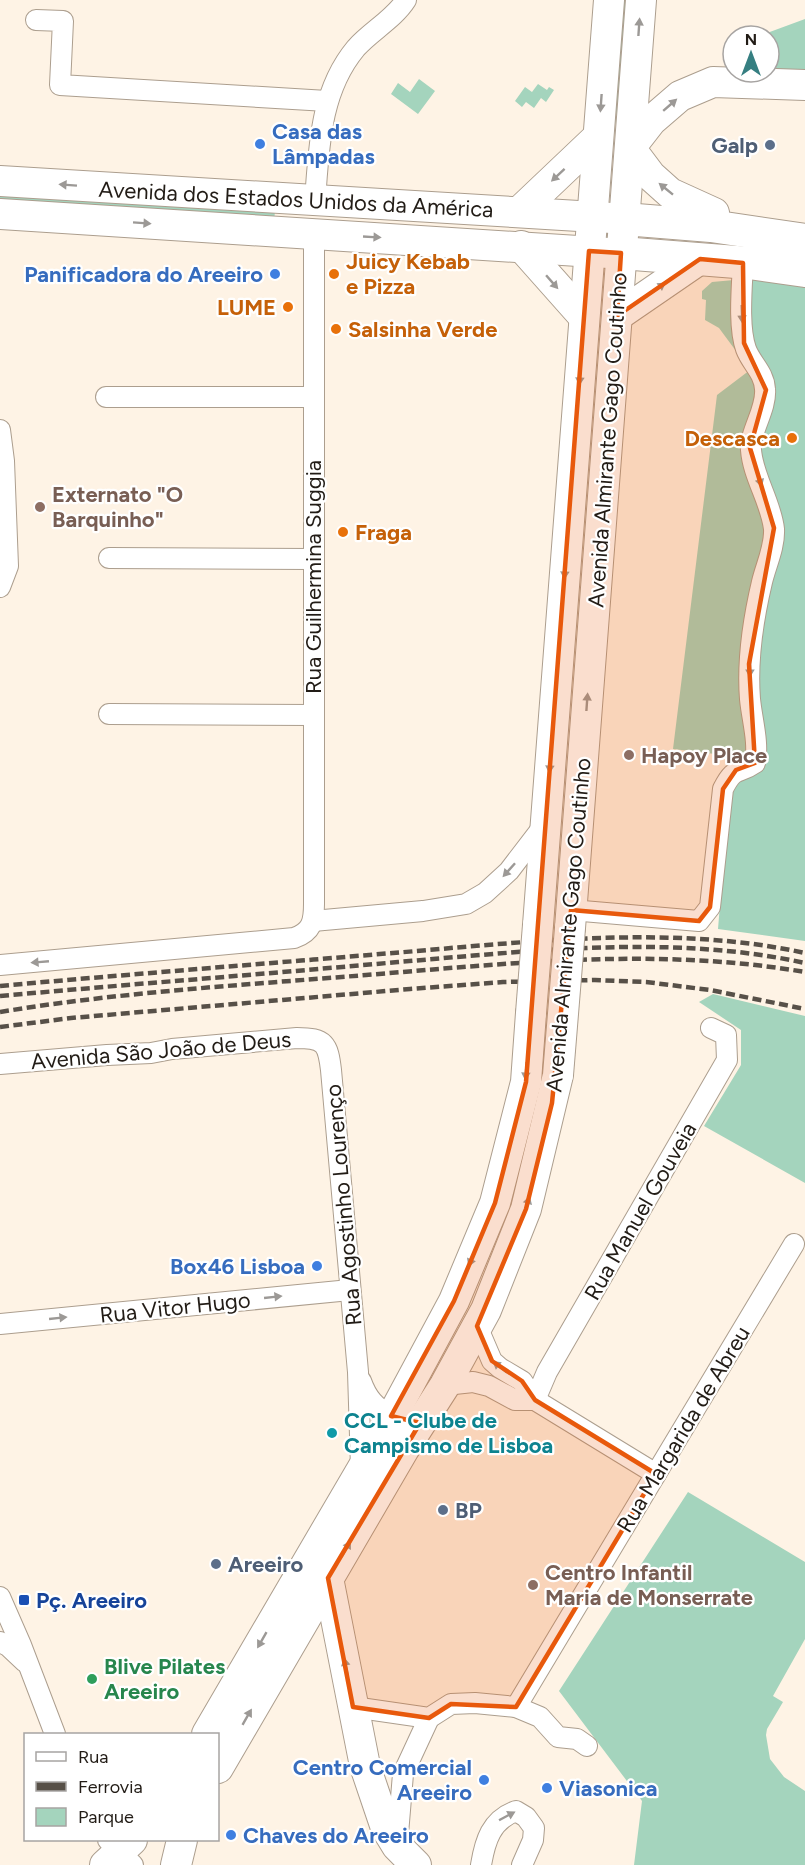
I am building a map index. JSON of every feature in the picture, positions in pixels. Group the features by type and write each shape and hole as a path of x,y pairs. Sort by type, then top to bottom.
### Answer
{"highway":[{"path":"662,221 688,214 714,213 805,218"},
{"path":"624,219 741,230 805,240"},
{"path":"621,253 743,262 805,271"}],"main road":[{"name":"Avenida Almirante Gago Coutinho","path":"208,1733 361,1471 454,1301 495,1203 526,1083 609,0"},
{"name":"Avenida Almirante Gago Coutinho","path":"219,1766 328,1578 438,1397 486,1310 526,1209 558,1075 641,0"},
{"path":"714,213 670,193 651,176 630,148 651,121 680,96 713,82 805,86"},
{"path":"519,212 598,137"},
{"name":"Avenida dos Estados Unidos da América","path":"0,181 624,219"},
{"path":"314,234 315,201"},
{"name":"Avenida dos Estados Unidos da América","path":"0,214 621,253"},
{"path":"521,246 584,317"},
{"path":"617,316 700,259"},
{"path":"535,956 569,931 540,895"},
{"path":"391,1416 402,1419 416,1418 424,1414 438,1397"},
{"path":"328,1578 365,1766 365,1806 372,1833 403,1859"},
{"path":"176,1865 182,1841"}],"street":[{"path":"315,201 321,126 327,101 343,66 356,48 406,0"},
{"path":"36,20 63,21 60,85 327,101"},
{"name":"Rua Guilhermina Suggia","path":"313,921 314,234"},
{"path":"569,931 699,921 710,908 723,789 729,777 736,770 755,763 756,742 750,700 749,664 762,582 773,542 774,528 750,448 765,402 766,390 764,380 755,362 746,351 744,343 743,262"},
{"path":"106,397 314,398"},
{"path":"0,429 4,460 8,566 0,587"},
{"path":"109,558 313,559"},
{"path":"109,714 313,715"},
{"path":"0,965 294,938 308,932 313,921 423,911 466,904 485,893 509,870 545,824"},
{"name":"Rua Manuel Gouveia","path":"535,1400 547,1372 727,1060 726,1035 711,1028"},
{"name":"Avenida São João de Deus","path":"0,1064 150,1053 297,1038 321,1041"},
{"name":"Rua Agostinho Lourenço","path":"321,1041 330,1055 358,1372 361,1471"},
{"name":"Rua Margarida de Abreu","path":"516,1707 794,1244"},
{"name":"Rua Vitor Hugo","path":"0,1324 350,1290"},
{"path":"477,1326 492,1361 522,1381 535,1400 656,1474"},
{"name":"Rua Agostinho Lourenço","path":"358,1372 366,1394 375,1407 391,1416"},
{"path":"438,1397 473,1382 489,1386 515,1400 535,1400"},
{"path":"0,1597 55,1733"},
{"path":"0,1642 8,1646 29,1666"},
{"path":"403,1859 403,1774 429,1718 451,1704 476,1703 516,1707 540,1717 558,1737 577,1738 586,1746"},
{"path":"353,1707 429,1718"},
{"path":"481,1865 493,1826 504,1815 516,1811 526,1817 534,1828 533,1840 522,1865"}],"highlighted area":[{"path":"589,251 621,253 617,316 700,259 743,263 744,343 766,390 750,448 774,528 749,664 755,763 736,770 723,789 710,907 699,921 571,910 552,1103 526,1209 477,1326 492,1361 522,1381 535,1400 656,1474 516,1707 451,1704 429,1718 353,1707 328,1578 420,1423 391,1416 454,1301 495,1203 526,1082"}],"green space":[{"path":"619,0 631,0 607,188"},
{"path":"805,19 805,71 781,70 781,28"},
{"path":"419,79 435,91 418,114 391,94 398,83 410,92"},
{"path":"538,84 547,90 549,87 554,90 546,102 541,98 534,108 526,102 522,107 515,101 525,87 532,92"},
{"path":"0,194 275,211 274,221 0,203"},
{"path":"745,279 805,285 805,941 718,929 732,756 673,749 717,395 750,370 719,328 705,320 706,300 702,299 702,291 712,282"},
{"path":"713,994 805,1016 805,1183 704,1126 741,1065 741,1030 699,1002"},
{"path":"688,1492 805,1562 805,1639 773,1696 783,1702 767,1729 766,1735 770,1759 784,1777 805,1791 805,1865 634,1865 642,1801 559,1691"}],"railway":[{"path":"0,986 495,944 600,938 704,939 755,944 805,953"},
{"path":"0,996 551,950 653,947 704,949 755,954 805,963"},
{"path":"0,1012 91,999 183,990 531,962 695,960 750,964 805,972"},
{"path":"0,1027 71,1018 503,982 595,980 646,982 710,990 805,1009"}],"place":[{"name":"Casa das Lâmpadas","path":"260,144"},
{"name":"Galp","path":"770,145"},
{"name":"Panificadora do Areeiro","path":"275,274"},
{"name":"Juicy Kebab e Pizza","path":"334,274"},
{"name":"LUME","path":"288,307"},
{"name":"Salsinha Verde","path":"336,329"},
{"name":"Descasca","path":"792,438"},
{"name":"Externato \"O Barquinho\"","path":"40,507"},
{"name":"Fraga","path":"343,532"},
{"name":"Hapoy Place","path":"629,755"},
{"name":"Box46 Lisboa","path":"317,1266"},
{"name":"CCL - Clube de Campismo de Lisboa","path":"332,1433"},
{"name":"BP","path":"443,1510"},
{"name":"Areeiro","path":"216,1564"},
{"name":"Centro Infantil Maria de Monserrate","path":"533,1585"},
{"name":"Pç. Areeiro","path":"24,1600"},
{"name":"Blive Pilates Areeiro","path":"92,1679"},
{"name":"Centro Comercial Areeiro","path":"484,1780"},
{"name":"Viasonica","path":"547,1788"},
{"name":"Chaves do Areeiro","path":"231,1835"}]}
